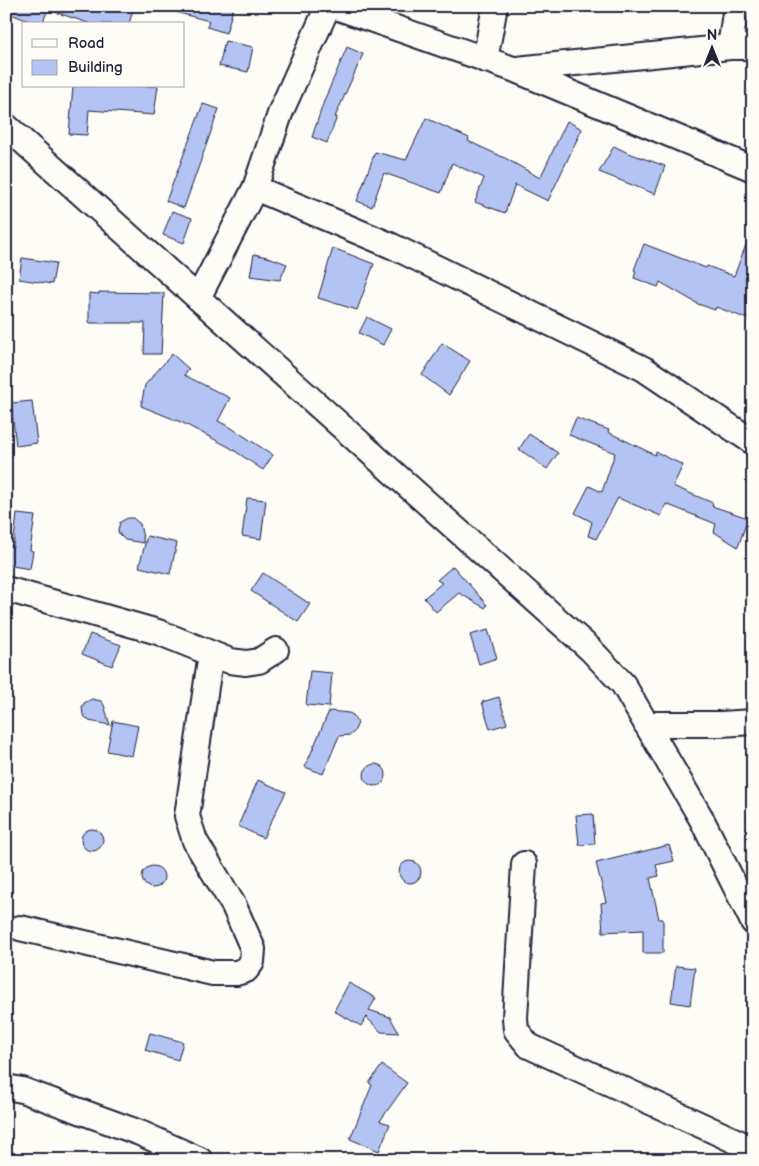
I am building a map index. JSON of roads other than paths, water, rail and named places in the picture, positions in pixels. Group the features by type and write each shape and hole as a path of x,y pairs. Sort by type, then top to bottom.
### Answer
{"street":[{"path":"198,298 255,188 281,111 328,6"},
{"path":"333,6 513,69 753,169"},
{"path":"485,60 495,6"},
{"path":"513,69 741,47 736,6"},
{"path":"6,126 590,649 623,684 701,818 753,922"},
{"path":"255,188 392,246 644,369 753,442"},
{"path":"6,589 158,632 230,661 246,663 258,661 276,650"},
{"path":"20,928 213,973 236,973 246,970 252,962 254,949 234,906 195,841 187,816 211,653"},
{"path":"646,724 753,722"},
{"path":"524,864 514,1018 516,1030 529,1046 753,1149"},
{"path":"6,1087 22,1090 140,1133 200,1160"}]}
